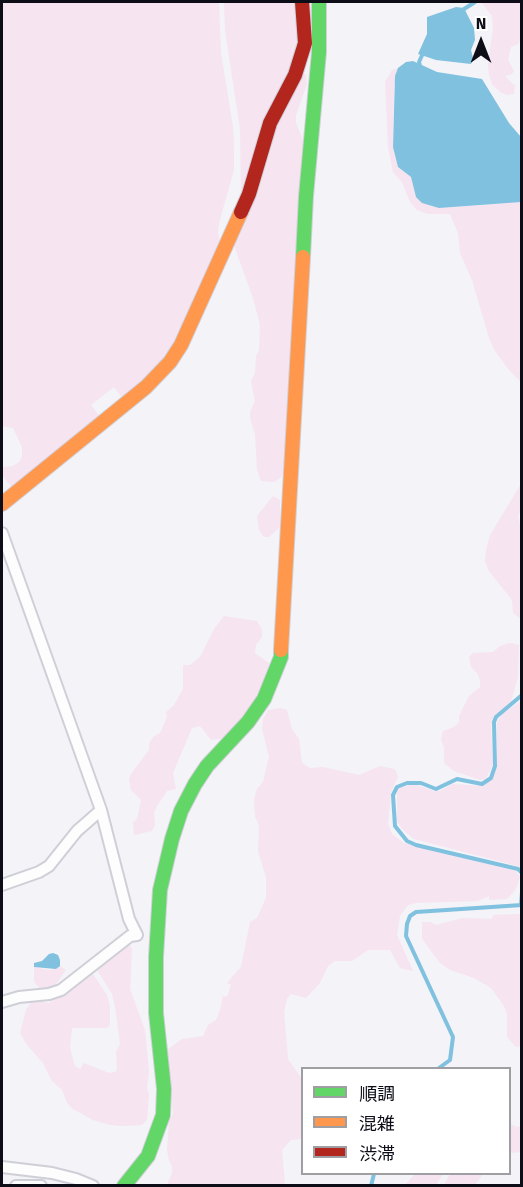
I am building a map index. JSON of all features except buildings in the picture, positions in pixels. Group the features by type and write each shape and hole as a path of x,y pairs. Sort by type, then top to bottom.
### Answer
{"street":[{"path":"2,504 146,387 170,362 181,345 249,194 270,123 298,66 304,43 302,2"},
{"path":"124,1185 148,1156 163,1115 164,1089 156,1013 156,957 160,890 172,839 181,811 195,784 207,766 248,722 264,699 281,657 306,196 319,52 319,2"},
{"path":"2,532 101,810 129,919 136,935 130,936 61,990 2,1002"},
{"path":"2,885 39,872 49,866 77,831 101,810"},
{"path":"2,1167 52,1173 93,1185"},
{"path":"16,1185 41,1185"}],"shaded area":[{"path":"2,2 219,2 221,53 234,147 234,170 219,223 218,233 221,246 179,344 124,400 114,387 91,405 101,418 14,490 2,475 2,467 13,466 19,462 22,457 22,447 13,428 2,426"},
{"path":"224,2 299,2 299,53 241,193 240,129 225,30"},
{"path":"481,2 521,2 521,38 518,44 511,47 508,60 514,71 505,76 515,86 514,94 507,95 500,92 492,84 488,64 493,28 492,16"},
{"path":"398,68 394,87 393,147 398,167 411,177 416,197 439,208 521,202 521,382 495,351 489,338 472,280 460,253 458,233 450,214 428,214 417,210 410,202 402,182 393,172 388,147 385,82 392,70"},
{"path":"306,74 307,84 296,115 296,123 305,145 285,466 282,476 275,482 261,481 257,470 255,434 250,418 255,401 251,381 255,373 256,356 259,350 260,325 232,240 259,188 274,130 300,76"},
{"path":"521,484 521,509 518,516 522,532 521,619 513,613 512,600 489,571 485,561 490,535"},
{"path":"273,496 280,500 280,527 269,537 264,537 259,530 257,516"},
{"path":"224,616 257,621 262,630 262,637 256,645 255,653 269,663 269,672 252,704 225,738 211,740 200,726 192,728 173,773 176,789 167,791 157,806 152,831 134,835 133,822 137,819 141,800 131,790 129,779 131,774 149,750 153,737 160,733 167,717 166,712 174,705 183,689 183,665 190,665 200,657 214,629"},
{"path":"510,643 519,645 518,677 511,702 492,720 493,764 486,779 480,780 454,771 444,763 444,748 441,739 443,731 454,727 459,722 459,716 469,696 480,687 478,674 471,667 469,657 473,653 493,652 500,646"},
{"path":"521,701 521,867 414,839 402,829 397,821 397,792 400,788 414,784 440,791 452,784 482,786 493,778 497,765 497,722 503,713"},
{"path":"280,708 287,710 292,729 299,739 302,763 310,768 323,767 359,775 380,766 395,769 398,777 391,792 388,824 392,834 404,843 516,871 520,877 516,889 507,899 489,900 489,896 478,901 408,905 400,916 397,935 413,971 400,968 390,950 368,950 352,961 335,961 328,966 320,983 306,998 291,994 287,999 284,1012 288,1059 301,1078 301,1139 291,1140 282,1150 285,1185 167,1185 172,1173 167,1150 169,1122 173,1113 167,1050 182,1039 203,1036 208,1025 216,1020 223,996 227,997 231,985 227,983 241,967 250,922 257,918 266,898 266,877 258,851 259,826 255,816 254,799 257,789 263,782 269,757 262,729 263,719 268,710"},
{"path":"493,915 522,915 522,1046 516,1047 507,1037 507,1014 504,1006 491,988 474,978 450,970 440,963 422,939 422,922 436,925 462,918 492,919"},
{"path":"129,945 132,948 130,989 145,1030 149,1094 147,1120 142,1125 124,1126 93,1120 73,1109 67,1103 62,1090 52,1081 43,1063 20,1033 26,1010 33,1000 49,1003 90,973 93,974 107,995 110,1006 110,1025 107,1028 72,1028 70,1048 75,1066 80,1069 84,1063 109,1073 115,1072 117,1070 116,1052 120,1044 115,1006 112,994 96,968 123,946"},
{"path":"60,966 66,970 54,987 48,990 40,988 34,982 34,967 49,970"},
{"path":"511,1124 521,1126 521,1152 511,1153"},
{"path":"414,1175 442,1175 436,1185 405,1185"},
{"path":"449,1175 482,1175 475,1185 444,1185"}],"water":[{"path":"456,7 464,8 474,28 475,40 471,50 473,58 471,64 436,60 418,54 427,34 427,17"},
{"path":"413,61 437,72 482,79 509,123 521,137 521,202 439,208 422,203 416,197 411,177 398,167 393,147 395,76 398,68 406,62"},
{"path":"53,953 58,955 60,960 60,966 56,969 34,967 34,963 42,961"}],"waterway":[{"path":"461,11 475,2"},
{"path":"420,66 419,62 424,51"},
{"path":"522,695 496,717 494,722 495,766 491,778 482,784 457,779 436,789 421,783 407,783 397,787 393,795 395,826 407,841 518,869 522,873"},
{"path":"521,905 522,892"},
{"path":"440,1067 450,1060 453,1037 406,936 410,916 416,912 522,905"},
{"path":"371,1186 374,1175"}],"traffic: fast":[{"path":"303,257 319,52 319,2"},
{"path":"124,1186 148,1156 163,1115 164,1089 156,1013 156,957 160,890 172,839 181,811 195,784 207,766 248,722 264,699 281,657 281,650"}],"traffic: slow":[{"path":"2,504 146,387 170,362 181,345 241,212"},
{"path":"281,650 303,257"}],"traffic: jam":[{"path":"241,212 249,194 270,123 295,75 305,43 302,2"}]}
